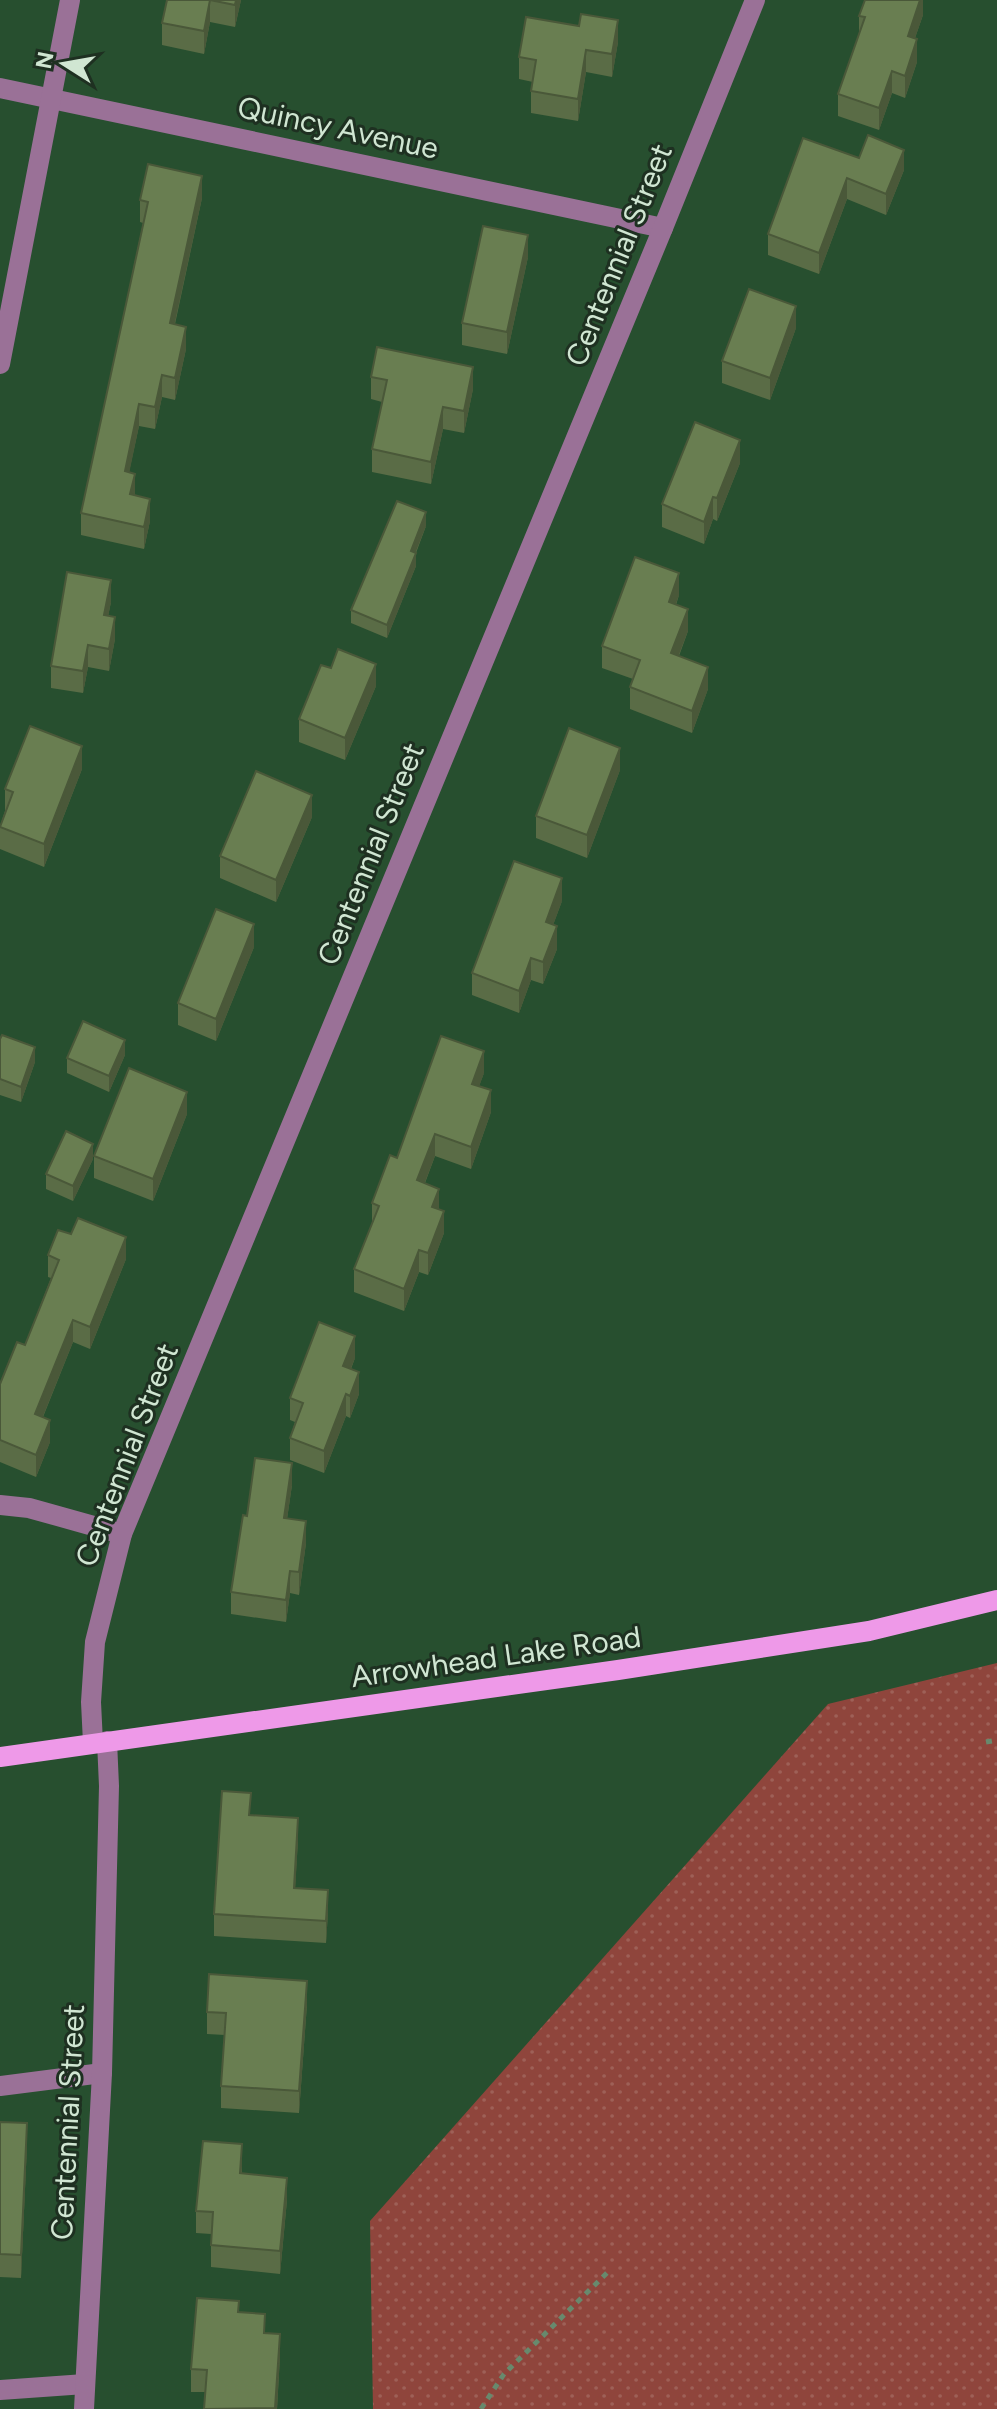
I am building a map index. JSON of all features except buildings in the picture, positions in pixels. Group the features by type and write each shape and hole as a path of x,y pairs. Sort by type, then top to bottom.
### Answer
{"main road":[{"name":"Arrowhead Lake Road","path":"0,1757 681,1661 869,1631 997,1600"}],"street":[{"path":"0,364 70,0"},
{"name":"Centennial Street","path":"84,2409 102,2073 109,1786 91,1702 95,1642 122,1534 755,0"},
{"name":"Quincy Avenue","path":"0,88 663,228"},
{"path":"0,1505 29,1508 122,1534"},
{"path":"0,2086 102,2073"},
{"path":"0,2390 85,2384"}],"path":[{"path":"986,1742 997,1740"},
{"path":"481,2409 504,2374 611,2269"}],"shaded area":[{"path":"997,1663 997,2409 373,2409 370,2221 828,1704"}]}
